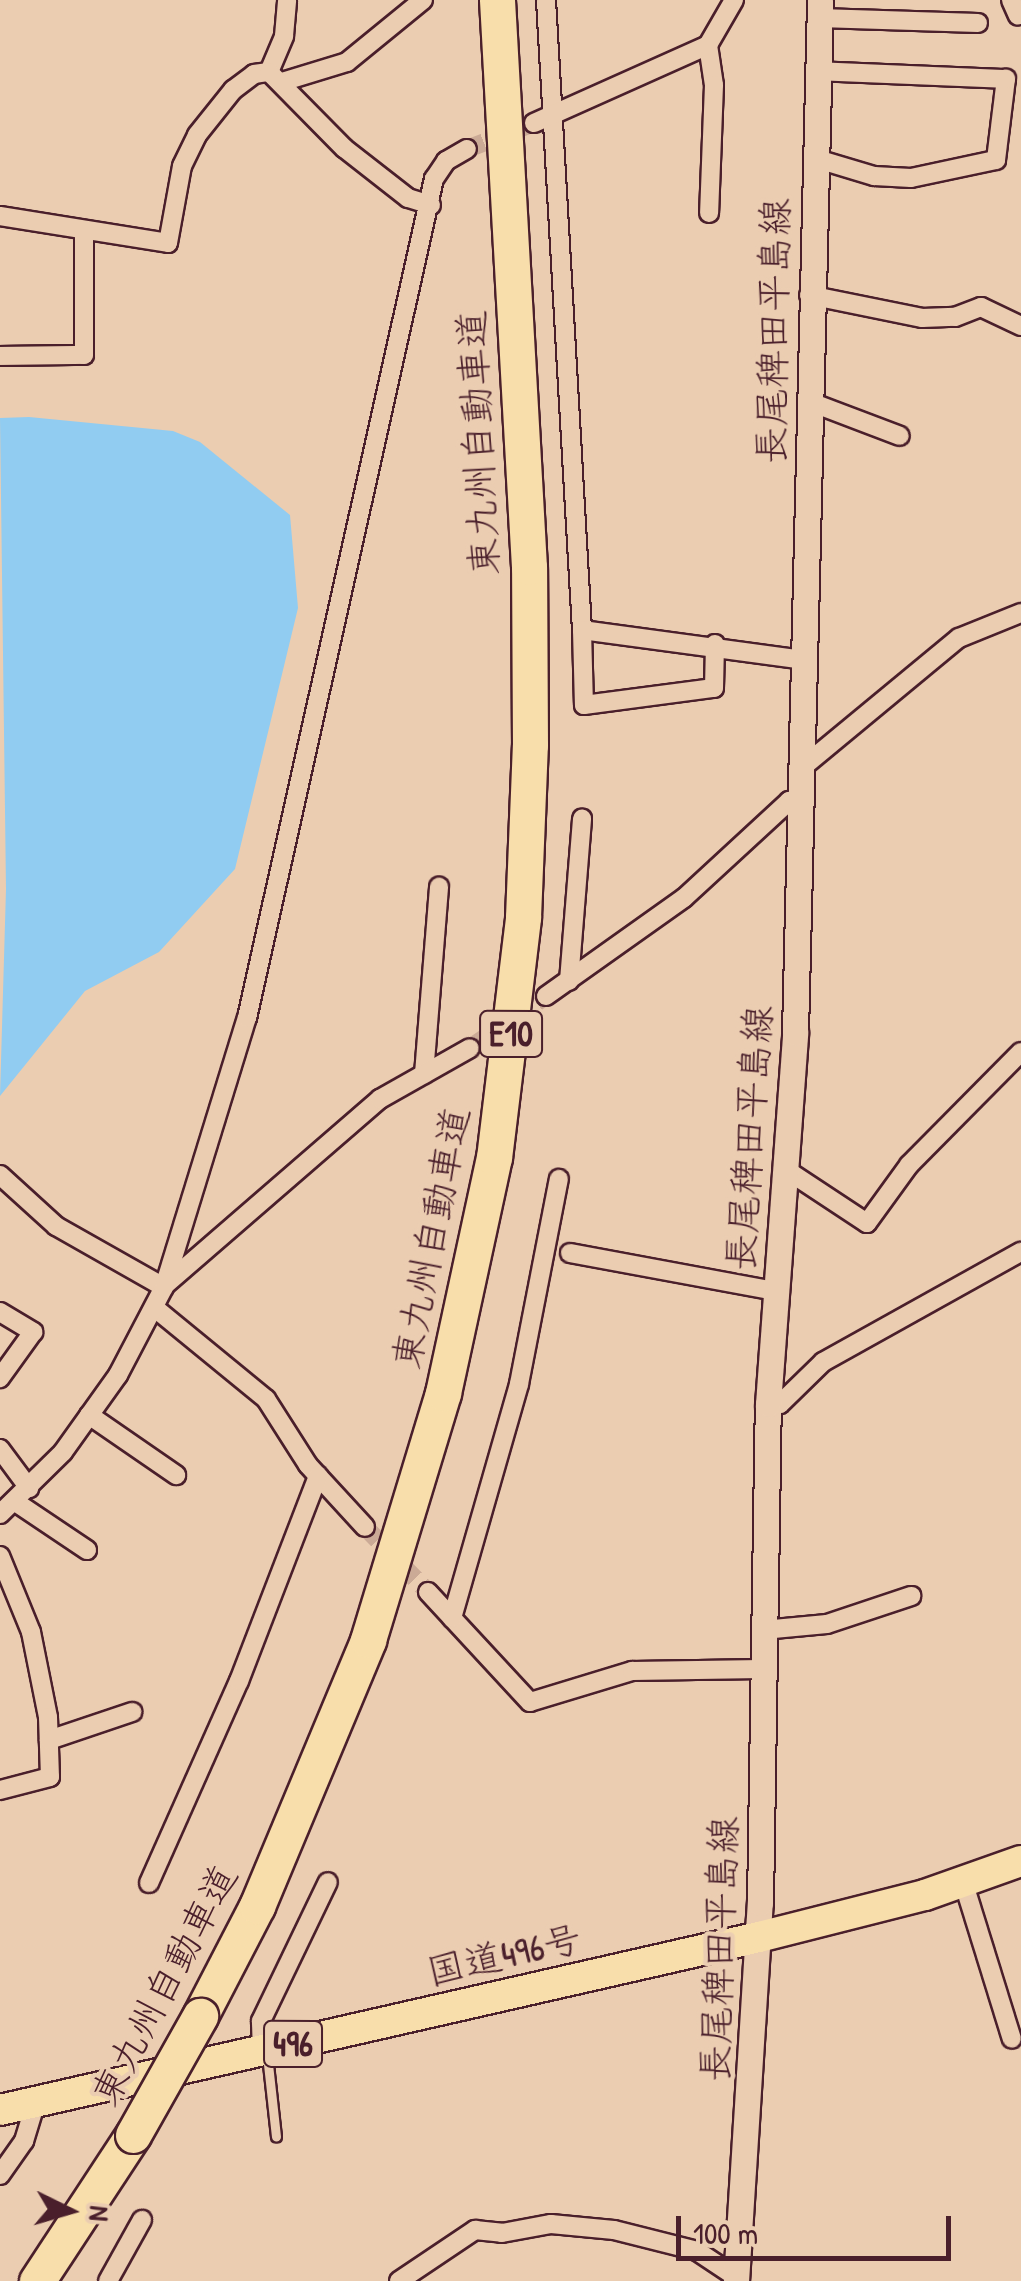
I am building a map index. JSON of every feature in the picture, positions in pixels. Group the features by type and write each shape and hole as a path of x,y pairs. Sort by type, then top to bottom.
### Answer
{"highway":[{"name":"東九州自動車道","path":"37,2281 133,2135 257,1906 368,1640 447,1376 496,1140 523,917 530,745 528,567 498,0"},
{"name":"国道496号","path":"0,2110 759,1938 963,1881 1021,1860"}],"main road":[{"name":"長尾稗田平島線","path":"736,2279 759,1938 768,1404 785,1169 803,799 809,295 819,9"}],"street":[{"path":"277,76 287,0"},
{"path":"0,216 168,243 182,166 197,135 233,90 254,74 277,76 347,62 422,0"},
{"path":"546,0 542,120 582,630 584,706 714,688 716,644"},
{"path":"542,120 708,45 734,0"},
{"path":"819,9 978,24"},
{"path":"708,45 714,85 708,213"},
{"path":"814,158 874,176 911,178 996,160 1006,79 817,71"},
{"path":"277,76 344,148 408,198 431,205"},
{"path":"87,1550 7,1508 29,1488 89,1415 156,1309 164,1286 247,1018 431,205 446,161 467,149"},
{"path":"0,356 84,355 84,230"},
{"path":"809,295 922,318 955,317 982,307 1021,326"},
{"path":"808,401 900,436"},
{"path":"804,766 959,638 1021,613"},
{"path":"582,630 716,644 805,660"},
{"path":"546,996 684,898 789,801 803,799"},
{"path":"569,981 582,819"},
{"path":"424,1074 439,888"},
{"path":"164,1286 380,1099 470,1048"},
{"path":"785,1169 866,1223 909,1164 1021,1052"},
{"path":"0,1175 56,1226 164,1286"},
{"path":"452,1618 518,1384 559,1178"},
{"path":"768,1404 780,1404 822,1362 1021,1252"},
{"path":"570,1253 776,1291"},
{"path":"156,1309 266,1400 318,1476 365,1527"},
{"path":"0,1312 34,1332 0,1378"},
{"path":"89,1415 176,1475"},
{"path":"0,1448 29,1488"},
{"path":"149,1883 240,1681 318,1476"},
{"path":"0,1556 31,1632 49,1740 50,1776 0,1790"},
{"path":"428,1592 530,1702 632,1671 762,1669"},
{"path":"762,1630 827,1624 911,1596"},
{"path":"49,1740 132,1712"},
{"path":"963,1881 1012,2040"},
{"path":"264,2051 261,2021 328,1882"},
{"path":"0,2175 24,2141 35,2105"},
{"path":"108,2281 142,2220"},
{"path":"399,2281 475,2230 502,2233 551,2224 614,2230 698,2251 736,2279"}],"lane":[{"path":"264,2051 276,2137"}],"water":[{"path":"29,417 173,431 200,442 290,515 298,608 235,869 159,952 85,991 0,1096 6,889 0,418"}],"tunnel":[{"path":"467,149 534,123"},
{"path":"470,1048 546,996"},
{"path":"365,1527 428,1592"}]}
